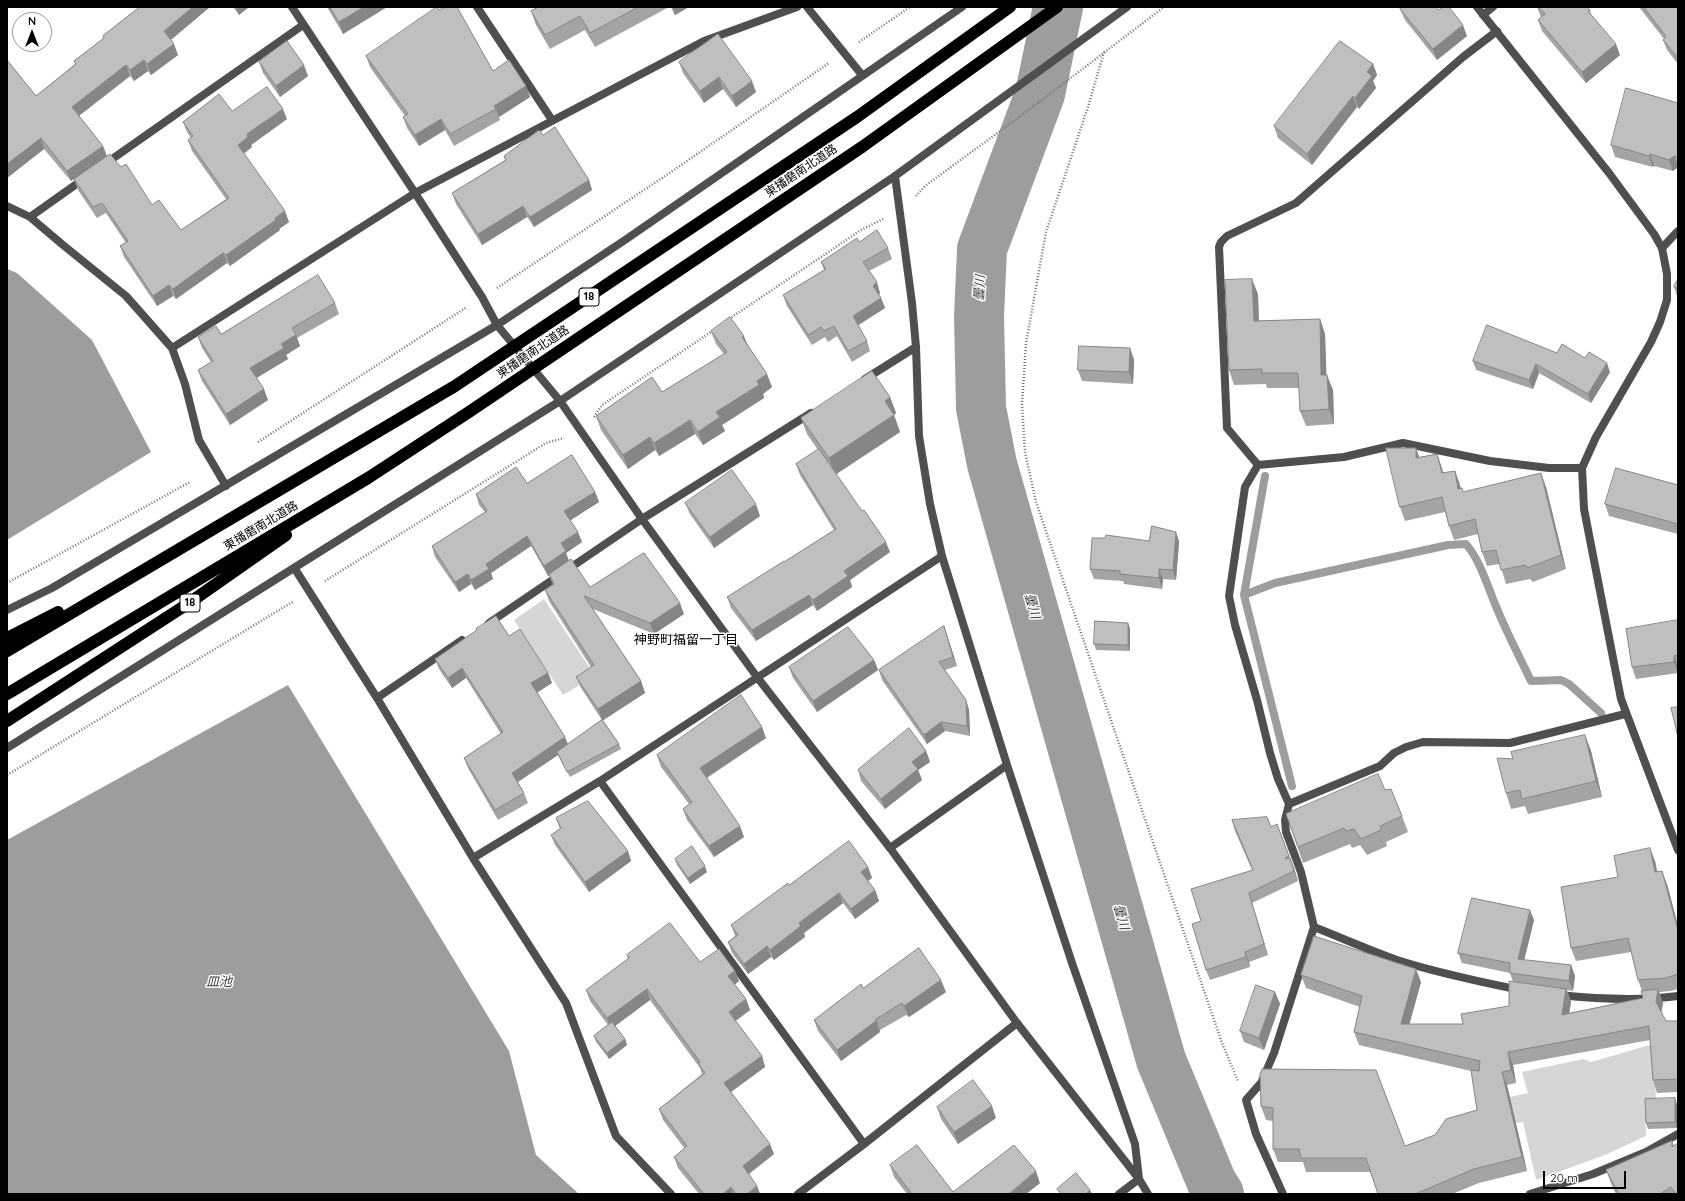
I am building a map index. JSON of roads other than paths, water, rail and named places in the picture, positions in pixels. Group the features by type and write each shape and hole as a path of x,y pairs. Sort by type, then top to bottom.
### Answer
{"highway":[{"name":"東播磨南北道路","path":"7,651 455,386 857,117 1010,7"},
{"name":"東播磨南北道路","path":"7,694 368,478 469,412 862,147 1058,7"},
{"name":"18","path":"7,721 189,603 368,478"},
{"name":"18","path":"7,638 153,565"}],"street":[{"path":"292,7 302,26 415,193 482,297 497,325 560,401 642,519 757,677 890,848 1017,1023 1139,1179 1148,1194"},
{"path":"477,7 552,120"},
{"path":"172,348 415,193 704,41 797,7"},
{"path":"807,7 862,75"},
{"path":"7,610 52,588 497,325 625,240 962,7"},
{"path":"7,748 560,401 895,176 995,101 1126,7"},
{"path":"1477,7 1610,173 1654,234 1662,248 1667,274 1667,300 1660,322 1651,342 1596,437 1582,468 1585,516 1620,699 1678,850"},
{"path":"1483,15 1494,7"},
{"path":"30,217 302,26"},
{"path":"1258,465 1227,428 1219,247 1221,242 1227,236 1296,203 1463,57 1498,32"},
{"path":"895,176 912,303 916,347 919,436 930,504 942,556 1007,764 1072,963 1135,1144 1139,1179"},
{"path":"7,206 30,217 126,296 172,348 185,384 198,440 226,486"},
{"path":"1662,248 1678,230"},
{"path":"856,385 916,347"},
{"path":"483,627 642,519 816,410"},
{"path":"1258,465 1344,457 1403,443 1490,461 1549,468 1582,468"},
{"path":"1258,465 1245,487 1229,596 1235,625 1270,753 1278,779 1289,804 1285,820 1286,832 1301,872 1314,927 1274,1054 1261,1084 1246,1100 1256,1134 1283,1194"},
{"path":"473,858 600,781 942,556"},
{"path":"294,569 377,698 473,858 566,1003 616,1136 671,1194"},
{"path":"377,698 470,636"},
{"path":"1289,804 1380,766 1394,752 1406,746 1423,742 1510,743 1626,714"},
{"path":"890,848 1007,764"},
{"path":"600,781 864,1144"},
{"path":"1314,927 1351,943 1398,960 1456,976 1528,991"},
{"path":"1551,994 1590,999 1660,999 1678,996"},
{"path":"798,1194 864,1144 1017,1023"},
{"path":"1530,1194 1594,1174 1646,1152 1678,1134"},
{"path":"1119,1194 1139,1179"}],"water":[{"path":"7,269 17,273 92,340 151,452 7,540"},
{"name":"皿池","path":"288,685 509,1051 536,1155 579,1194 7,1194 7,840"}],"waterway":[{"name":"曇川","path":"1058,7 1040,94 982,249 979,317 981,408 992,464 1161,1060 1212,1183 1219,1194"},
{"path":"1265,476 1244,595 1292,786"},
{"path":"1244,595 1275,583 1448,545 1466,544 1472,551 1481,568 1494,603 1531,681 1561,680 1569,684 1601,713"}],"district":[{"name":"神野町福留一丁目","path":"686,640"}]}
